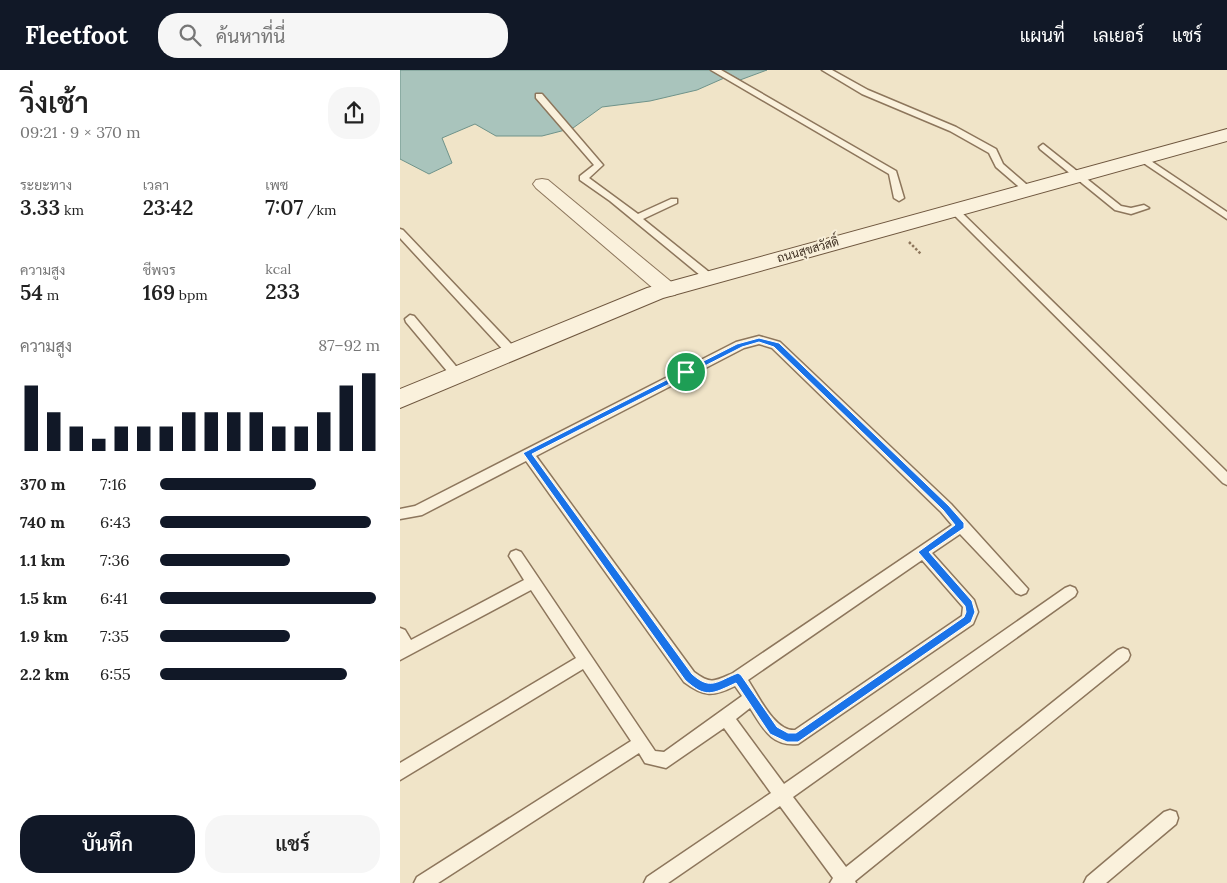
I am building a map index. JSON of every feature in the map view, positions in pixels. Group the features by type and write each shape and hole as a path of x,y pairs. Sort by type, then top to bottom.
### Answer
{"main road":[{"name":"ถนนสุขสวัสดิ์","path":"400,399 614,308 668,290 1227,135"}],"street":[{"path":"542,184 668,290"}],"lane":[{"path":"715,70 892,173 899,198"},
{"path":"826,70 873,96 953,129 993,151 999,165 1028,190"},
{"path":"539,96 599,165 583,178 637,218 710,278"},
{"path":"1043,147 1118,208 1131,211 1144,208"},
{"path":"1142,158 1227,216"},
{"path":"637,218 674,201"},
{"path":"954,210 1227,480"},
{"path":"400,232 511,351"},
{"path":"410,319 456,374"},
{"path":"400,514 417,511 527,453 740,346 759,340 776,345 946,508 1020,589"},
{"path":"527,453 689,677 701,687 714,688 738,678 961,526"},
{"path":"738,678 774,730 787,738 798,737 968,620 971,612 969,604 923,552"},
{"path":"516,556 651,758 666,760 752,698"},
{"path":"400,634 404,651 533,582"},
{"path":"653,883 782,795 1070,592"},
{"path":"725,717 843,882 1122,655"},
{"path":"400,772 585,660"},
{"path":"423,883 641,743"},
{"path":"1093,883 1170,818"}],"water":[{"path":"400,70 767,70 740,80 731,75 697,90 650,101 602,107 573,128 542,136 496,136 475,124 442,138 452,163 429,174 400,159"}],"route":[{"path":"759,340 776,345 946,508 961,526 923,552 969,604 971,612 968,620 798,737 787,738 774,730 738,678 714,688 701,687 689,677 527,453 686,372 740,346 759,340"}]}
